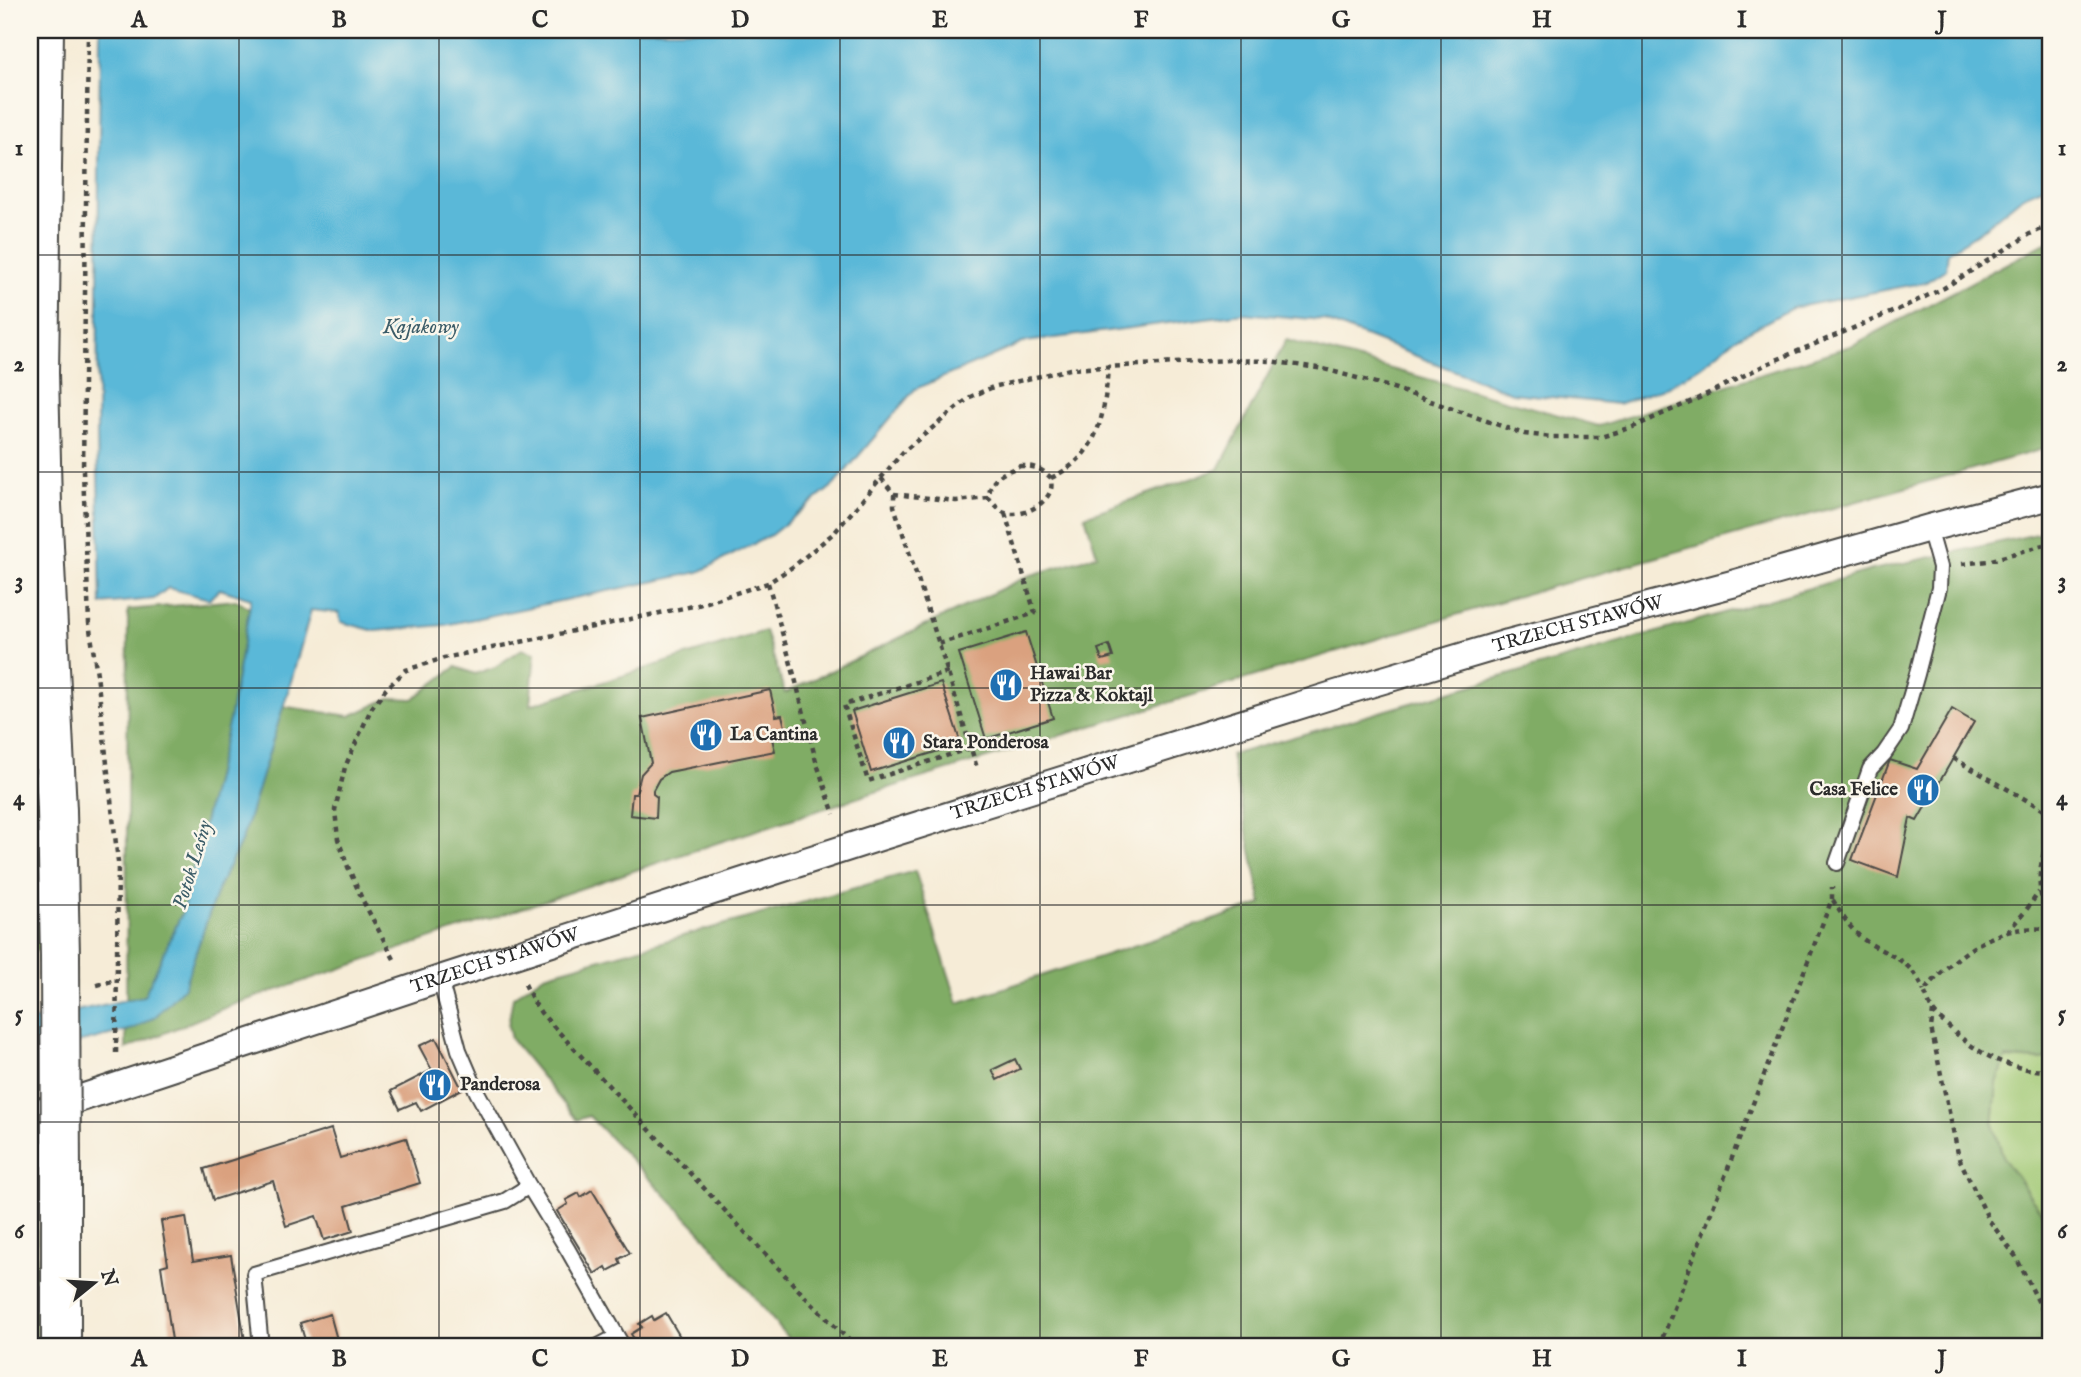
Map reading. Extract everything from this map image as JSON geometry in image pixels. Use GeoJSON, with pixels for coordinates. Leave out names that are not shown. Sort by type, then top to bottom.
{"type":"FeatureCollection","features":[{"type":"Feature","properties":{"kind":"highway"},"geometry":{"type":"LineString","coordinates":[[44,30],[39,373],[42,505],[57,810],[61,1347]]}},
{"type":"Feature","properties":{"kind":"highway"},"geometry":{"type":"LineString","coordinates":[[30,437],[39,373]]}},
{"type":"Feature","properties":{"kind":"street","name":"TRZECH STAWÓW"},"geometry":{"type":"LineString","coordinates":[[30,1115],[440,979],[1336,694],[1508,643],[2051,496]]}},
{"type":"Feature","properties":{"kind":"lane"},"geometry":{"type":"LineString","coordinates":[[1836,863],[1870,769],[1901,729],[1917,674],[1939,588],[1940,567],[1929,528]]}},
{"type":"Feature","properties":{"kind":"lane"},"geometry":{"type":"LineString","coordinates":[[440,979],[459,1050],[477,1092],[620,1342],[597,1347]]}},
{"type":"Feature","properties":{"kind":"lane"},"geometry":{"type":"LineString","coordinates":[[261,1347],[254,1274],[505,1201],[529,1186]]}},
{"type":"Feature","properties":{"kind":"path"},"geometry":{"type":"LineString","coordinates":[[88,30],[83,471],[89,623],[99,687],[118,862],[116,1053]]}},
{"type":"Feature","properties":{"kind":"path"},"geometry":{"type":"LineString","coordinates":[[394,959],[348,867],[338,839],[335,810],[345,767],[371,709],[386,689],[406,670],[444,658],[698,605],[768,583],[794,566],[835,532],[902,452],[970,397],[993,387],[1070,369],[1229,360],[1283,363],[1324,369],[1390,387],[1524,434],[1563,438],[1601,437],[1699,398],[1769,363],[1944,288],[2029,234],[2051,225]]}},
{"type":"Feature","properties":{"kind":"path"},"geometry":{"type":"LineString","coordinates":[[1051,478],[1074,464],[1096,437],[1105,405],[1108,365]]}},
{"type":"Feature","properties":{"kind":"path"},"geometry":{"type":"LineString","coordinates":[[989,498],[990,486],[995,478],[1020,466],[1034,466],[1051,478],[1052,488],[1041,504],[1019,513],[1005,513]]}},
{"type":"Feature","properties":{"kind":"path"},"geometry":{"type":"LineString","coordinates":[[881,478],[894,494],[894,506],[977,768]]}},
{"type":"Feature","properties":{"kind":"path"},"geometry":{"type":"LineString","coordinates":[[894,494],[956,501],[989,498],[1005,513],[1035,612],[939,644]]}},
{"type":"Feature","properties":{"kind":"path"},"geometry":{"type":"LineString","coordinates":[[1940,567],[1989,561],[2051,543]]}},
{"type":"Feature","properties":{"kind":"path"},"geometry":{"type":"LineString","coordinates":[[768,583],[816,761],[834,814]]}},
{"type":"Feature","properties":{"kind":"path"},"geometry":{"type":"LineString","coordinates":[[948,672],[844,705],[868,781],[971,748]]}},
{"type":"Feature","properties":{"kind":"path"},"geometry":{"type":"LineString","coordinates":[[1953,758],[2051,814]]}},
{"type":"Feature","properties":{"kind":"path"},"geometry":{"type":"LineString","coordinates":[[2051,834],[2041,864],[2039,892],[2051,918]]}},
{"type":"Feature","properties":{"kind":"path"},"geometry":{"type":"LineString","coordinates":[[1659,1347],[1832,899],[1832,872],[1836,863]]}},
{"type":"Feature","properties":{"kind":"path"},"geometry":{"type":"LineString","coordinates":[[2006,933],[2024,914],[2039,892]]}},
{"type":"Feature","properties":{"kind":"path"},"geometry":{"type":"LineString","coordinates":[[1832,899],[1845,920],[1862,938],[1897,957],[1917,974],[1933,1011],[1959,1037],[1984,1056],[2004,1064],[2032,1071],[2051,1071]]}},
{"type":"Feature","properties":{"kind":"path"},"geometry":{"type":"LineString","coordinates":[[1924,991],[1953,961],[1974,945],[2006,933],[2030,929],[2051,930]]}},
{"type":"Feature","properties":{"kind":"path"},"geometry":{"type":"LineString","coordinates":[[515,955],[528,991],[541,1013],[809,1301],[856,1347]]}},
{"type":"Feature","properties":{"kind":"path"},"geometry":{"type":"LineString","coordinates":[[1933,1011],[1931,1028],[1959,1158],[1989,1220],[2016,1257],[2051,1324]]}},
{"type":"Feature","properties":{"kind":"green space"},"geometry":{"type":"Polygon","coordinates":[[[2051,240],[2051,447],[1515,597],[872,793],[232,1005],[126,1049],[128,610],[236,600],[262,616],[243,681],[287,707],[350,716],[390,698],[413,699],[456,667],[475,674],[495,667],[522,649],[535,653],[530,705],[765,631],[785,693],[1028,576],[1097,555],[1085,516],[1219,469],[1286,340],[1599,426],[1853,345],[2051,240]]]}},
{"type":"Feature","properties":{"kind":"green space"},"geometry":{"type":"Polygon","coordinates":[[[2051,531],[2051,1058],[2006,1058],[1997,1083],[1993,1125],[2004,1159],[2044,1216],[2051,1237],[2051,1347],[795,1347],[702,1233],[589,1116],[577,1120],[511,1039],[508,1026],[513,997],[544,975],[915,871],[958,1003],[1262,904],[1231,755],[1872,570],[2051,531]]]}},
{"type":"Feature","properties":{"kind":"green space"},"geometry":{"type":"Polygon","coordinates":[[[30,669],[41,854],[42,950],[30,950],[30,669]]]}},
{"type":"Feature","properties":{"kind":"green space"},"geometry":{"type":"Polygon","coordinates":[[[2006,1058],[2051,1058],[2051,1237],[2044,1216],[2004,1159],[1993,1125],[1997,1083],[2006,1058]]]}},
{"type":"Feature","properties":{"kind":"green space"},"geometry":{"type":"Polygon","coordinates":[[[30,1208],[37,1208],[37,1347],[30,1347],[30,1208]]]}},
{"type":"Feature","properties":{"kind":"water","name":"Kajakowy"},"geometry":{"type":"Polygon","coordinates":[[[100,30],[2051,30],[2051,184],[2023,196],[1979,232],[1948,252],[1946,269],[1926,282],[1792,308],[1736,338],[1702,366],[1667,387],[1618,404],[1512,393],[1323,320],[1243,313],[1025,342],[915,389],[834,485],[771,535],[699,572],[445,625],[375,631],[341,622],[339,613],[311,610],[242,840],[218,888],[184,987],[156,1016],[133,1029],[30,1055],[30,1021],[144,996],[182,913],[229,720],[251,599],[220,589],[209,599],[168,588],[154,599],[101,604],[97,434],[100,30]]]}},
{"type":"Feature","properties":{"kind":"building","name":"Hawai Bar Pizza & Koktajl"},"geometry":{"type":"Polygon","coordinates":[[[1026,632],[1053,718],[986,739],[959,653],[1026,632]]]}},
{"type":"Feature","properties":{"kind":"building"},"geometry":{"type":"Polygon","coordinates":[[[1109,645],[1113,657],[1102,660],[1098,649],[1109,645]]]}},
{"type":"Feature","properties":{"kind":"building"},"geometry":{"type":"Polygon","coordinates":[[[941,683],[961,744],[871,772],[852,711],[941,683]]]}},
{"type":"Feature","properties":{"kind":"building"},"geometry":{"type":"Polygon","coordinates":[[[770,690],[776,716],[782,715],[786,731],[771,734],[775,751],[669,772],[659,779],[653,790],[657,797],[656,818],[630,815],[632,794],[636,794],[641,774],[651,763],[642,718],[770,690]]]}},
{"type":"Feature","properties":{"kind":"building"},"geometry":{"type":"Polygon","coordinates":[[[1952,709],[1974,722],[1917,821],[1910,818],[1898,877],[1852,860],[1890,760],[1917,769],[1952,709]]]}},
{"type":"Feature","properties":{"kind":"building"},"geometry":{"type":"Polygon","coordinates":[[[436,1038],[462,1089],[421,1111],[416,1102],[400,1109],[391,1091],[432,1070],[419,1046],[436,1038]]]}},
{"type":"Feature","properties":{"kind":"building"},"geometry":{"type":"Polygon","coordinates":[[[1015,1059],[1020,1069],[997,1080],[992,1070],[1015,1059]]]}},
{"type":"Feature","properties":{"kind":"building"},"geometry":{"type":"Polygon","coordinates":[[[331,1129],[340,1158],[406,1138],[420,1183],[346,1206],[353,1231],[324,1240],[316,1216],[286,1226],[273,1181],[213,1200],[204,1169],[331,1129]]]}},
{"type":"Feature","properties":{"kind":"building"},"geometry":{"type":"Polygon","coordinates":[[[592,1190],[630,1253],[619,1259],[621,1264],[608,1271],[606,1267],[595,1274],[557,1211],[568,1204],[566,1200],[579,1193],[581,1197],[592,1190]]]}},
{"type":"Feature","properties":{"kind":"building"},"geometry":{"type":"Polygon","coordinates":[[[186,1217],[193,1261],[231,1255],[246,1347],[173,1347],[161,1266],[168,1264],[161,1221],[186,1217]]]}},
{"type":"Feature","properties":{"kind":"building"},"geometry":{"type":"Polygon","coordinates":[[[666,1313],[686,1347],[639,1347],[631,1334],[642,1327],[639,1324],[652,1316],[654,1320],[666,1313]]]}},
{"type":"Feature","properties":{"kind":"building"},"geometry":{"type":"Polygon","coordinates":[[[330,1314],[339,1347],[307,1347],[300,1323],[330,1314]]]}},
{"type":"Feature","properties":{"kind":"place","name":"Hawai Bar Pizza & Koktajl"},"geometry":{"type":"Point","coordinates":[1006,685]}},
{"type":"Feature","properties":{"kind":"place","name":"La Cantina"},"geometry":{"type":"Point","coordinates":[706,735]}},
{"type":"Feature","properties":{"kind":"place","name":"Stara Ponderosa"},"geometry":{"type":"Point","coordinates":[899,743]}},
{"type":"Feature","properties":{"kind":"place","name":"Casa Felice"},"geometry":{"type":"Point","coordinates":[1923,790]}},
{"type":"Feature","properties":{"kind":"place","name":"Panderosa"},"geometry":{"type":"Point","coordinates":[435,1085]}},
{"type":"Feature","properties":{"kind":"water label","name":"Potok Leśny"},"geometry":{"type":"Point","coordinates":[193,865]}}]}
